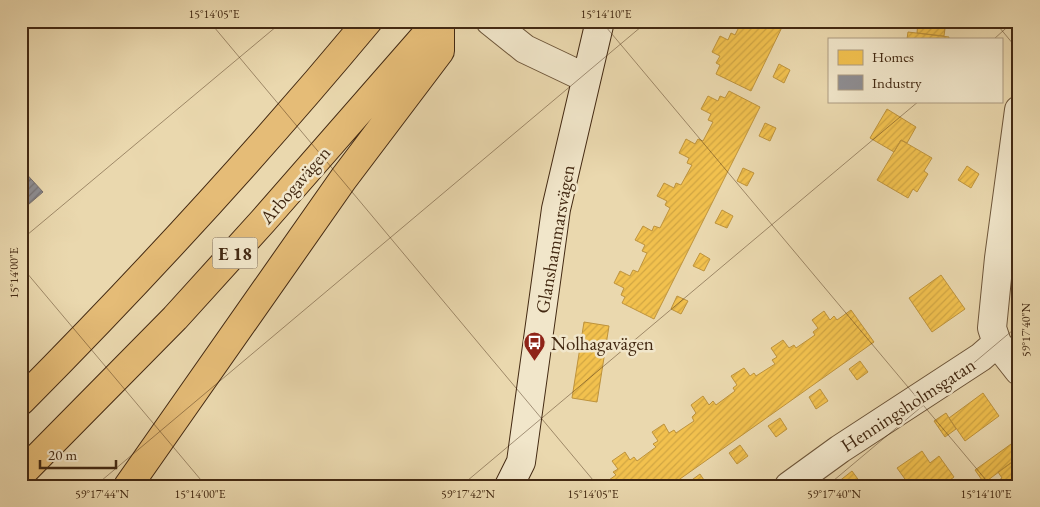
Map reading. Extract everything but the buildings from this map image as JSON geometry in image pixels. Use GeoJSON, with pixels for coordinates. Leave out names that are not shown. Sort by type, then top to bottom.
{"type":"FeatureCollection","features":[{"type":"Feature","properties":{"kind":"highway","name":"E 18"},"geometry":{"type":"LineString","coordinates":[[21,401],[146,273],[223,189],[312,89],[368,21]]}},
{"type":"Feature","properties":{"kind":"highway","name":"E 18"},"geometry":{"type":"LineString","coordinates":[[128,486],[344,178],[440,51],[439,21]]}},
{"type":"Feature","properties":{"kind":"highway","name":"Arbogavägen"},"geometry":{"type":"LineString","coordinates":[[21,474],[175,318],[439,21]]}},
{"type":"Feature","properties":{"kind":"street"},"geometry":{"type":"LineString","coordinates":[[490,21],[525,49],[586,78]]}},
{"type":"Feature","properties":{"kind":"street","name":"Glanshammarsvägen"},"geometry":{"type":"LineString","coordinates":[[509,486],[520,462],[556,209],[600,21]]}},
{"type":"Feature","properties":{"kind":"street"},"geometry":{"type":"LineString","coordinates":[[1019,110],[999,258],[992,328],[997,343],[1019,371]]}},
{"type":"Feature","properties":{"kind":"street","name":"Henningsholmsgatan"},"geometry":{"type":"LineString","coordinates":[[789,486],[840,449],[981,357],[997,343]]}},
{"type":"Feature","properties":{"kind":"place","name":"Nolhagavägen"},"geometry":{"type":"Point","coordinates":[535,362]}}]}
